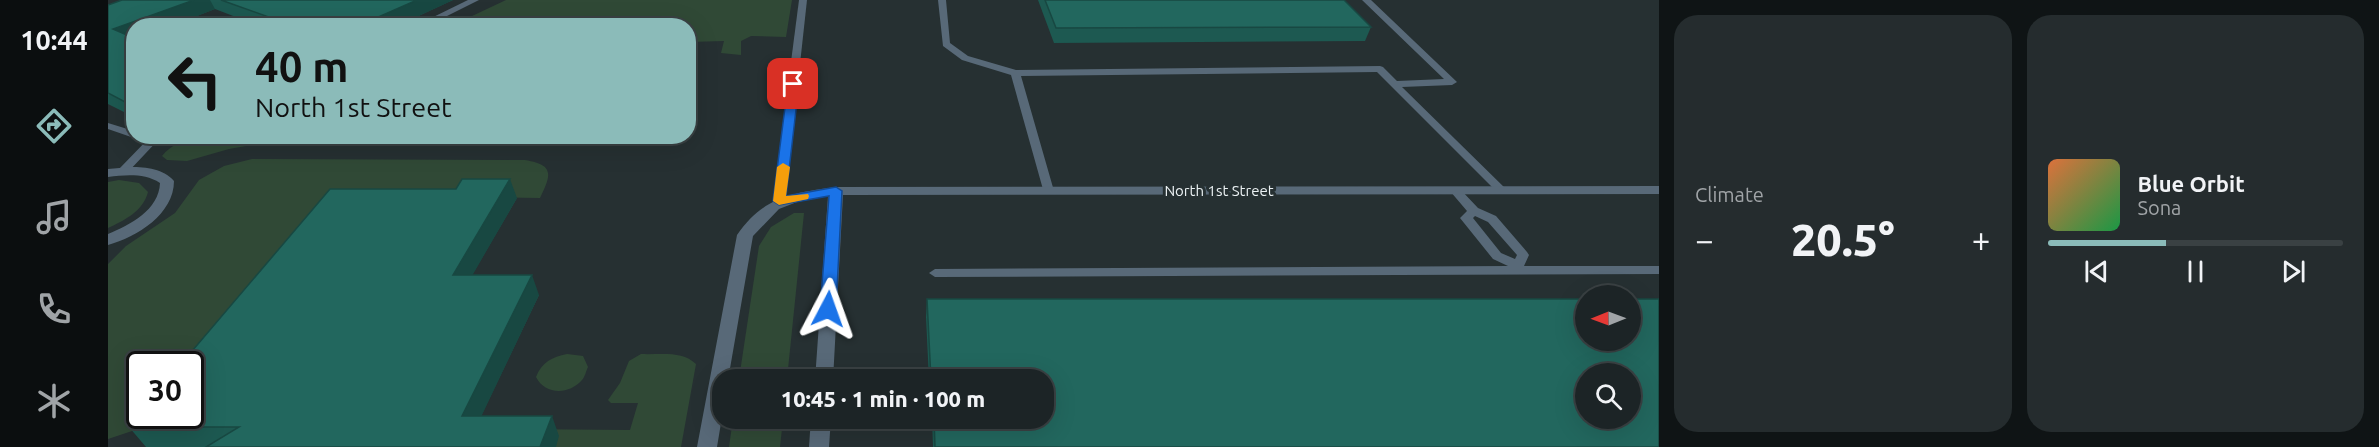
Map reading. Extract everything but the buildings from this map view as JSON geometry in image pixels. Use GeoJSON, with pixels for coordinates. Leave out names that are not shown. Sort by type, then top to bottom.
{"type":"FeatureCollection","features":[{"type":"Feature","properties":{"kind":"street"},"geometry":{"type":"LineString","coordinates":[[111,240],[150,215],[163,202],[169,190],[166,181],[158,174],[142,171],[116,172]]}},
{"type":"Feature","properties":{"kind":"street","name":"North 1st Street"},"geometry":{"type":"LineString","coordinates":[[779,201],[836,191],[1659,190]]}},
{"type":"Feature","properties":{"kind":"street"},"geometry":{"type":"LineString","coordinates":[[825,369],[836,191]]}},
{"type":"Feature","properties":{"kind":"street"},"geometry":{"type":"LineString","coordinates":[[707,447],[745,235],[760,214],[779,201]]}},
{"type":"Feature","properties":{"kind":"street"},"geometry":{"type":"LineString","coordinates":[[819,447],[820,429]]}},
{"type":"Feature","properties":{"kind":"lane"},"geometry":{"type":"LineString","coordinates":[[436,18],[475,0]]}},
{"type":"Feature","properties":{"kind":"lane"},"geometry":{"type":"LineString","coordinates":[[779,201],[803,0]]}},
{"type":"Feature","properties":{"kind":"lane"},"geometry":{"type":"LineString","coordinates":[[942,0],[946,44],[964,58],[1015,73],[1380,69],[1502,191]]}},
{"type":"Feature","properties":{"kind":"lane"},"geometry":{"type":"LineString","coordinates":[[1366,0],[1452,82],[1394,84]]}},
{"type":"Feature","properties":{"kind":"lane"},"geometry":{"type":"LineString","coordinates":[[1015,73],[1048,191]]}},
{"type":"Feature","properties":{"kind":"lane"},"geometry":{"type":"LineString","coordinates":[[108,126],[126,132]]}},
{"type":"Feature","properties":{"kind":"lane"},"geometry":{"type":"LineString","coordinates":[[116,172],[148,144]]}},
{"type":"Feature","properties":{"kind":"lane"},"geometry":{"type":"LineString","coordinates":[[1456,191],[1474,211],[1492,219],[1523,255],[1520,268]]}},
{"type":"Feature","properties":{"kind":"lane"},"geometry":{"type":"LineString","coordinates":[[1474,211],[1466,218],[1497,256],[1520,268]]}},
{"type":"Feature","properties":{"kind":"lane"},"geometry":{"type":"LineString","coordinates":[[935,273],[1520,268],[1659,270]]}},
{"type":"Feature","properties":{"kind":"green space"},"geometry":{"type":"Polygon","coordinates":[[[506,0],[792,0],[786,37],[751,36],[741,41],[741,55],[721,53],[724,41],[696,42],[696,18],[468,18],[506,0]]]}},
{"type":"Feature","properties":{"kind":"green space"},"geometry":{"type":"Polygon","coordinates":[[[177,144],[257,144],[187,161],[167,160],[162,156],[177,144]]]}},
{"type":"Feature","properties":{"kind":"green space"},"geometry":{"type":"Polygon","coordinates":[[[252,159],[525,160],[542,165],[548,172],[548,177],[540,198],[469,197],[204,356],[204,351],[126,351],[126,429],[138,429],[108,439],[108,264],[126,246],[175,213],[199,180],[224,166],[252,159]]]}},
{"type":"Feature","properties":{"kind":"green space"},"geometry":{"type":"Polygon","coordinates":[[[119,180],[139,183],[148,192],[138,210],[108,228],[108,182],[119,180]]]}},
{"type":"Feature","properties":{"kind":"green space"},"geometry":{"type":"Polygon","coordinates":[[[794,213],[804,213],[788,369],[741,369],[759,246],[771,227],[794,213]]]}},
{"type":"Feature","properties":{"kind":"green space"},"geometry":{"type":"Polygon","coordinates":[[[567,354],[583,356],[588,367],[583,379],[577,385],[564,390],[551,390],[545,387],[536,377],[541,368],[552,359],[567,354]]]}},
{"type":"Feature","properties":{"kind":"green space"},"geometry":{"type":"Polygon","coordinates":[[[641,354],[677,355],[696,364],[681,447],[556,447],[498,429],[630,430],[638,403],[611,403],[608,400],[620,383],[629,361],[641,354]]]}},
{"type":"Feature","properties":{"kind":"green space"},"geometry":{"type":"Polygon","coordinates":[[[732,429],[782,429],[780,447],[729,447],[732,429]]]}},
{"type":"Feature","properties":{"kind":"slow traffic"},"geometry":{"type":"LineString","coordinates":[[783,167],[779,201],[803,196]]}},
{"type":"Feature","properties":{"kind":"route"},"geometry":{"type":"LineString","coordinates":[[793,84],[779,201],[836,191],[828,309]]}}]}
